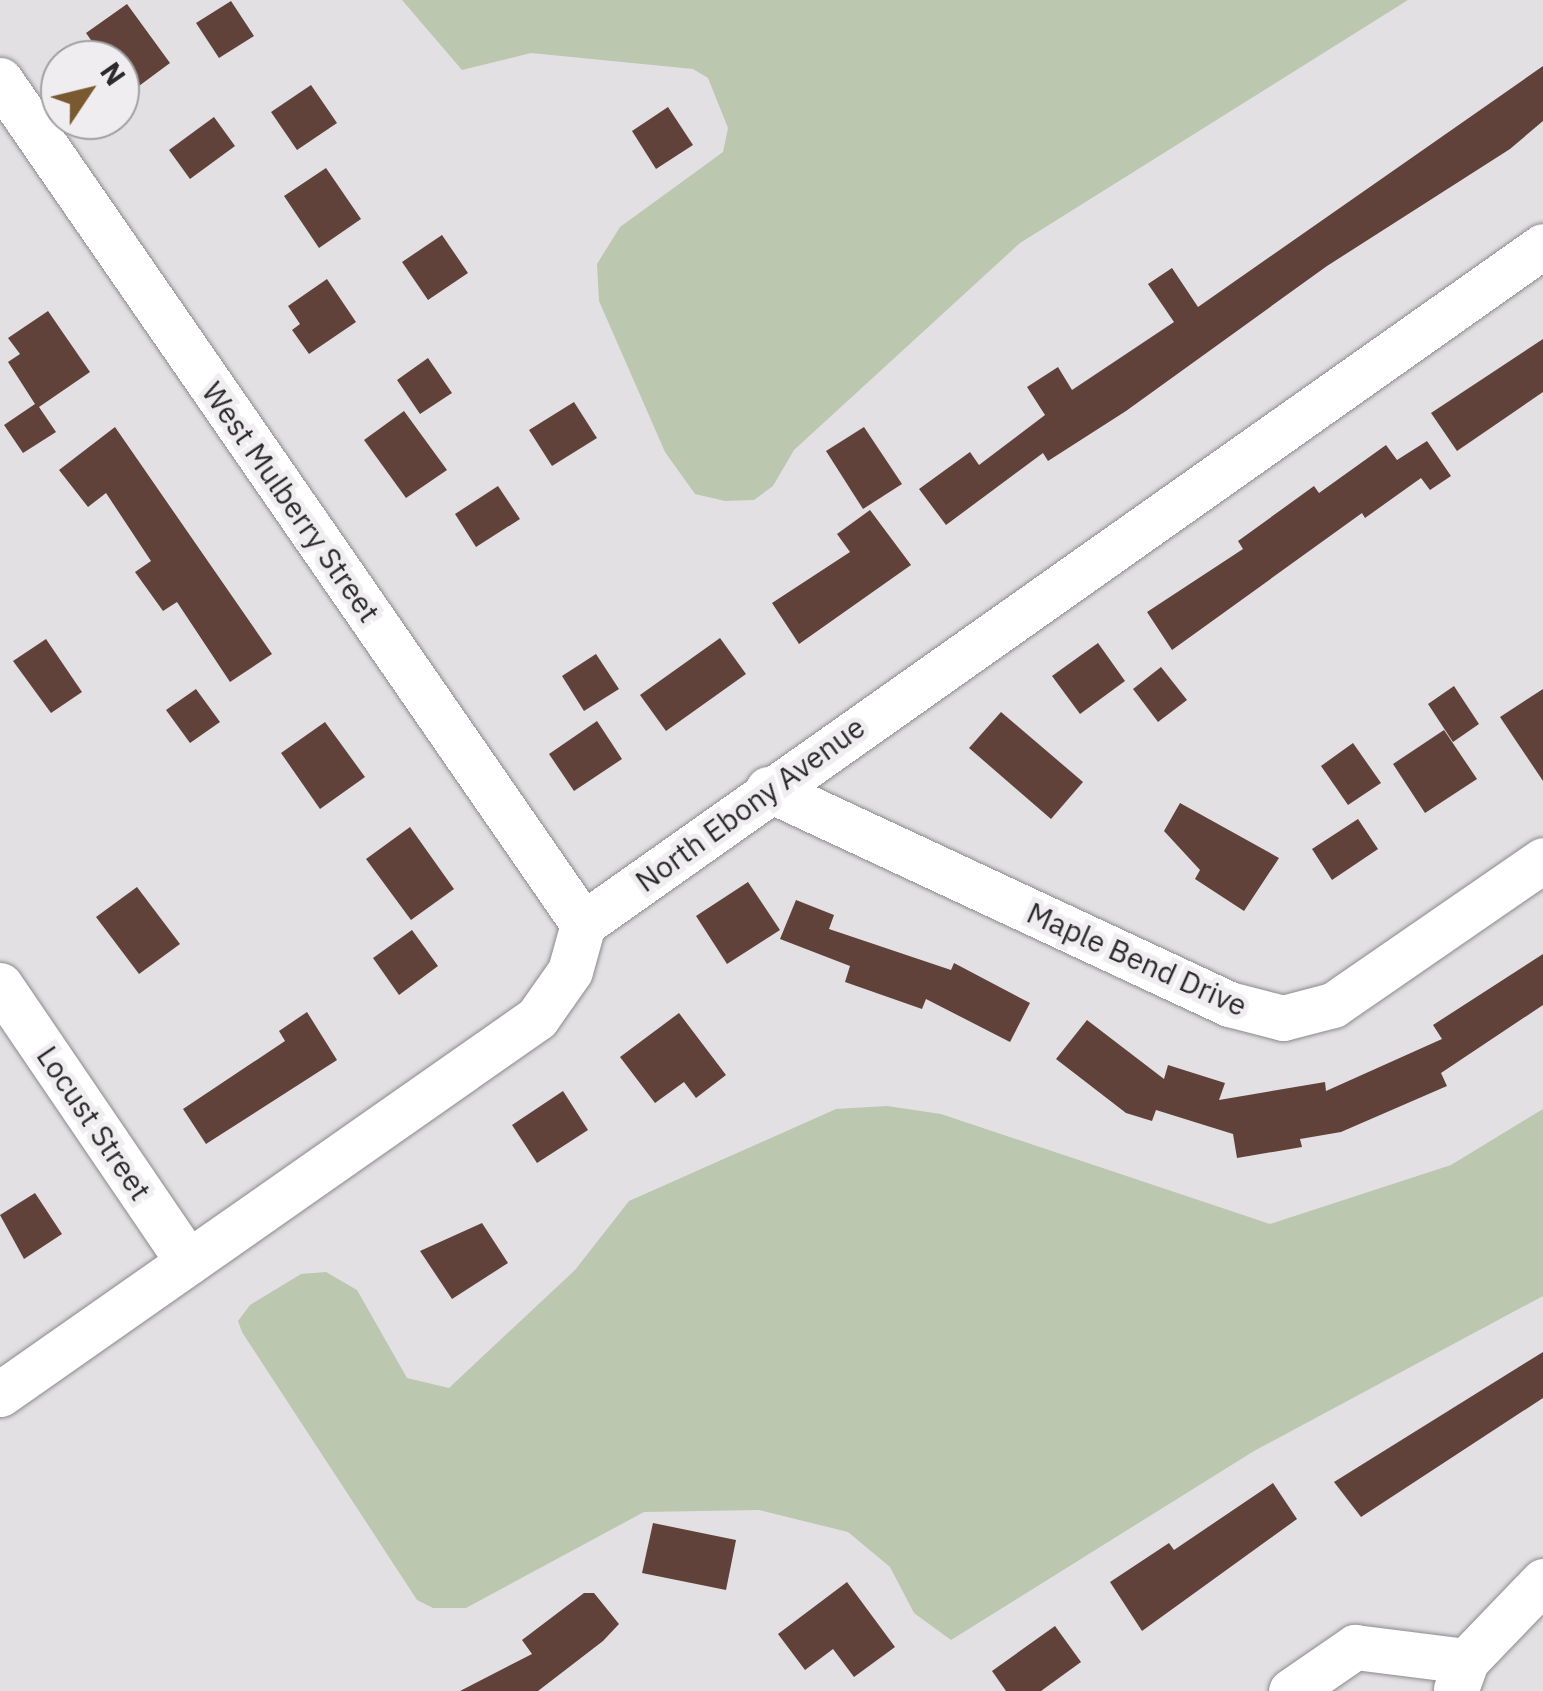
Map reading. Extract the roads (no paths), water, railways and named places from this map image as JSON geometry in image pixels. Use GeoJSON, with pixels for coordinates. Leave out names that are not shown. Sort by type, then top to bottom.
{"type":"FeatureCollection","features":[{"type":"Feature","properties":{"kind":"street","name":"West Mulberry Street"},"geometry":{"type":"LineString","coordinates":[[0,80],[582,924]]}},
{"type":"Feature","properties":{"kind":"street","name":"North Ebony Avenue"},"geometry":{"type":"LineString","coordinates":[[582,924],[768,789],[1543,246]]}},
{"type":"Feature","properties":{"kind":"street","name":"Maple Bend Drive"},"geometry":{"type":"LineString","coordinates":[[768,789],[1229,1004],[1283,1018],[1333,1005],[1543,860]]}},
{"type":"Feature","properties":{"kind":"street"},"geometry":{"type":"LineString","coordinates":[[0,1394],[552,1005],[582,924]]}},
{"type":"Feature","properties":{"kind":"street","name":"Locust Street"},"geometry":{"type":"LineString","coordinates":[[0,985],[188,1262]]}},
{"type":"Feature","properties":{"kind":"street"},"geometry":{"type":"LineString","coordinates":[[1291,1691],[1355,1647],[1460,1676],[1543,1581]]}}]}
